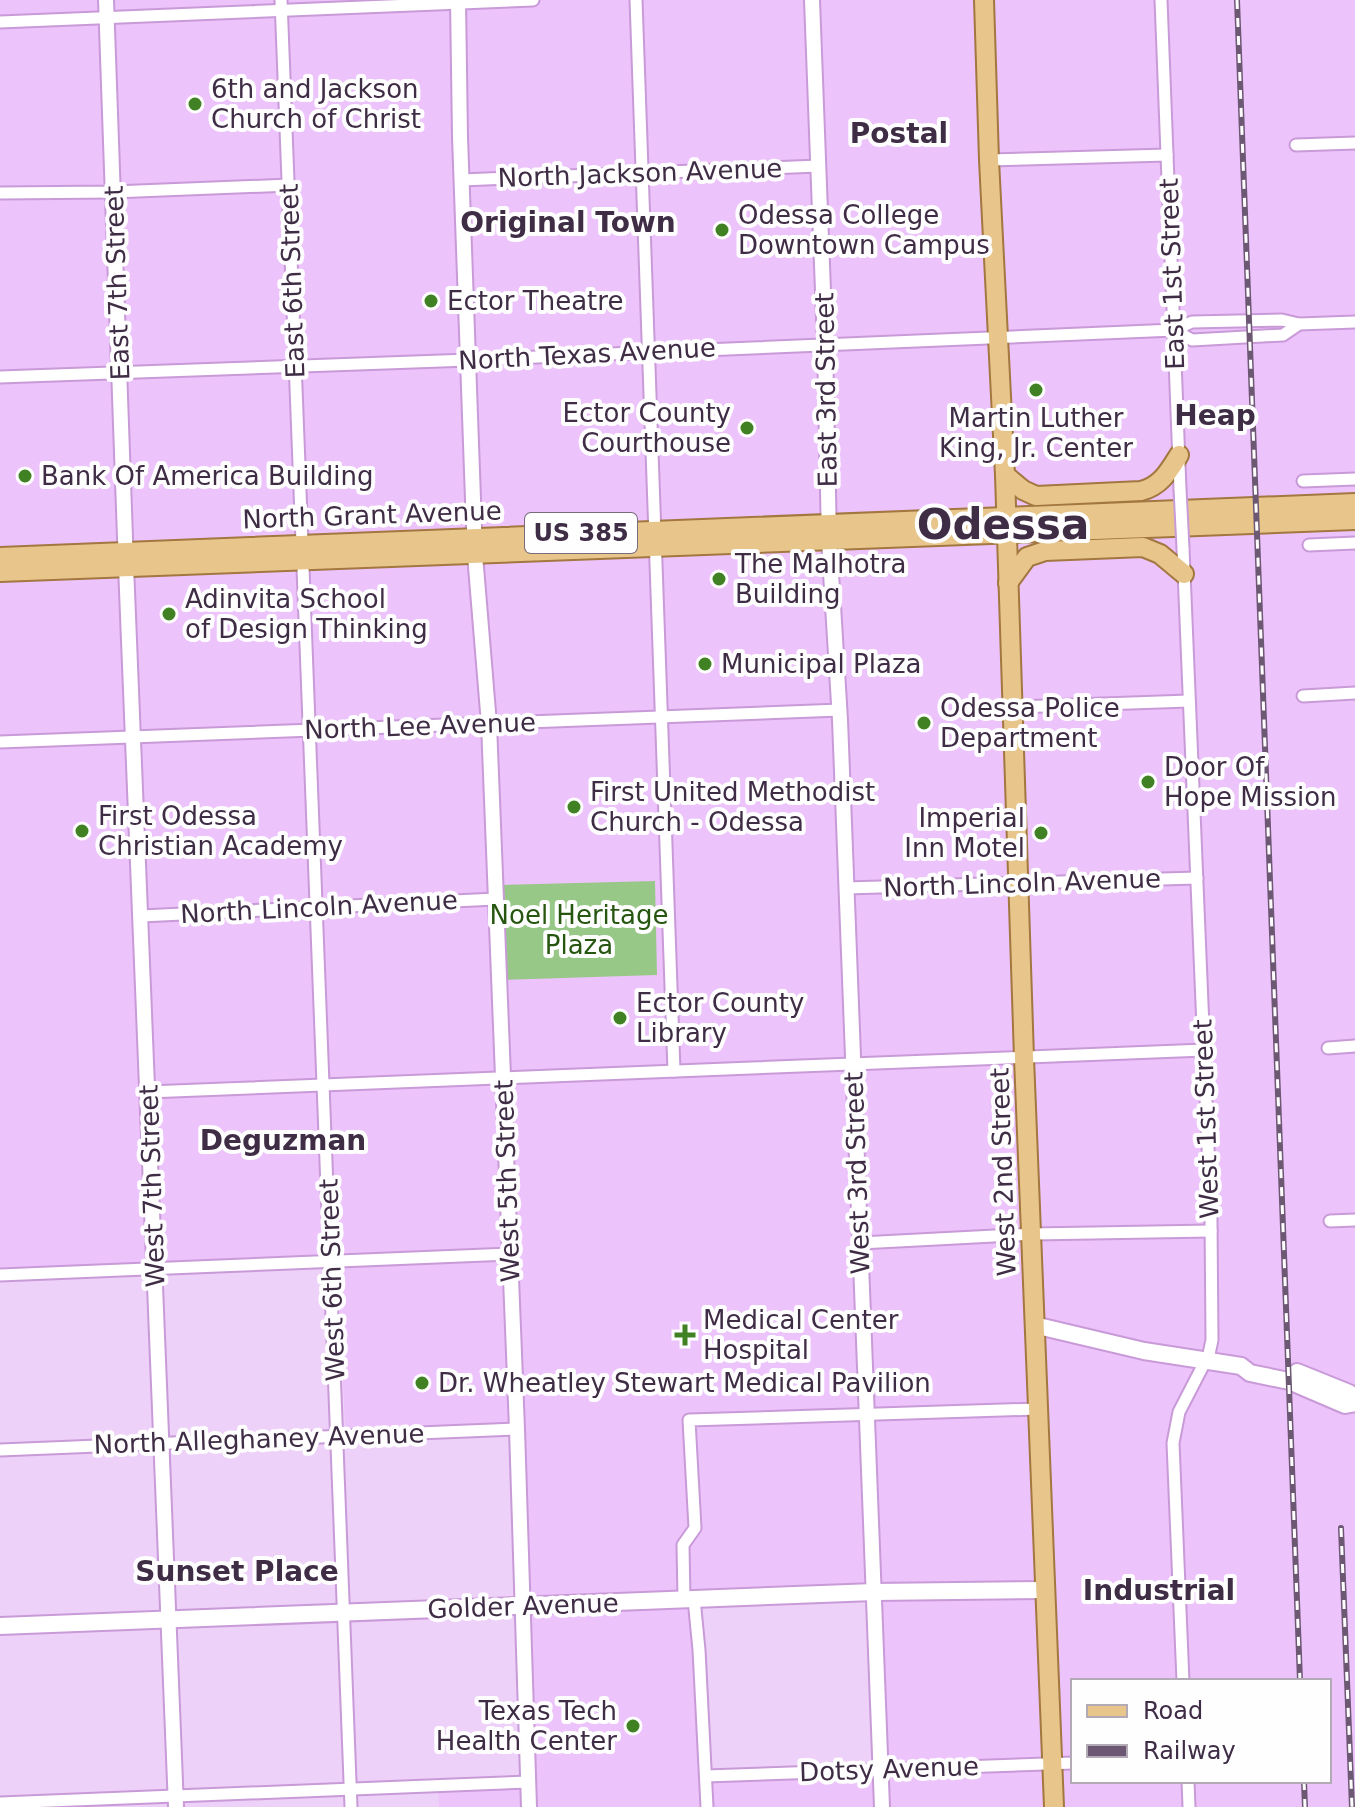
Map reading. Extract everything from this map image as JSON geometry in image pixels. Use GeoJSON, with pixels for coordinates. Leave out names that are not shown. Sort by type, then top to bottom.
{"type":"FeatureCollection","features":[{"type":"Feature","properties":{"kind":"main road","name":"West 2nd Street"},"geometry":{"type":"LineString","coordinates":[[984,0],[1005,475],[1024,1058],[1054,1807]]}},
{"type":"Feature","properties":{"kind":"main road"},"geometry":{"type":"LineString","coordinates":[[1005,475],[1036,496],[1134,492],[1158,483],[1179,455]]}},
{"type":"Feature","properties":{"kind":"main road","name":"US 385"},"geometry":{"type":"LineString","coordinates":[[1178,519],[1355,503]]}},
{"type":"Feature","properties":{"kind":"main road","name":"North Grant Avenue"},"geometry":{"type":"LineString","coordinates":[[0,557],[125,558],[301,553],[1178,519]]}},
{"type":"Feature","properties":{"kind":"main road","name":"US 385"},"geometry":{"type":"LineString","coordinates":[[1178,519],[1355,520]]}},
{"type":"Feature","properties":{"kind":"main road"},"geometry":{"type":"LineString","coordinates":[[1008,583],[1027,557],[1045,551],[1148,548],[1184,574]]}},
{"type":"Feature","properties":{"kind":"main road","name":"North Grant Avenue"},"geometry":{"type":"LineString","coordinates":[[0,572],[125,558]]}},
{"type":"Feature","properties":{"kind":"main road"},"geometry":{"type":"LineString","coordinates":[[1034,1325],[1144,1351],[1241,1366],[1250,1373],[1289,1381],[1345,1405],[1355,1401]]}},
{"type":"Feature","properties":{"kind":"main road","name":"Golder Avenue"},"geometry":{"type":"LineString","coordinates":[[0,1626],[874,1592],[1045,1590]]}},
{"type":"Feature","properties":{"kind":"street","name":"East 7th Street"},"geometry":{"type":"LineString","coordinates":[[106,0],[125,558]]}},
{"type":"Feature","properties":{"kind":"street"},"geometry":{"type":"LineString","coordinates":[[0,22],[282,5],[533,0]]}},
{"type":"Feature","properties":{"kind":"street"},"geometry":{"type":"LineString","coordinates":[[636,0],[674,1071]]}},
{"type":"Feature","properties":{"kind":"street","name":"East 3rd Street"},"geometry":{"type":"LineString","coordinates":[[812,0],[829,532]]}},
{"type":"Feature","properties":{"kind":"street","name":"East 1st Street"},"geometry":{"type":"LineString","coordinates":[[1161,0],[1183,548]]}},
{"type":"Feature","properties":{"kind":"street","name":"West 5th Street"},"geometry":{"type":"LineString","coordinates":[[458,2],[475,546],[489,724],[529,1807]]}},
{"type":"Feature","properties":{"kind":"street","name":"East 6th Street"},"geometry":{"type":"LineString","coordinates":[[282,5],[301,553]]}},
{"type":"Feature","properties":{"kind":"street"},"geometry":{"type":"LineString","coordinates":[[1296,145],[1355,143]]}},
{"type":"Feature","properties":{"kind":"street"},"geometry":{"type":"LineString","coordinates":[[989,160],[1167,155]]}},
{"type":"Feature","properties":{"kind":"street","name":"North Jackson Avenue"},"geometry":{"type":"LineString","coordinates":[[462,180],[819,166]]}},
{"type":"Feature","properties":{"kind":"street"},"geometry":{"type":"LineString","coordinates":[[0,193],[289,185]]}},
{"type":"Feature","properties":{"kind":"street","name":"North Texas Avenue"},"geometry":{"type":"LineString","coordinates":[[0,377],[1174,330],[1192,340],[1283,335],[1299,324],[1355,322]]}},
{"type":"Feature","properties":{"kind":"street"},"geometry":{"type":"LineString","coordinates":[[1303,481],[1355,479]]}},
{"type":"Feature","properties":{"kind":"street","name":"West 3rd Street"},"geometry":{"type":"LineString","coordinates":[[829,532],[840,710],[882,1807]]}},
{"type":"Feature","properties":{"kind":"street"},"geometry":{"type":"LineString","coordinates":[[1309,545],[1355,543]]}},
{"type":"Feature","properties":{"kind":"street","name":"West 1st Street"},"geometry":{"type":"LineString","coordinates":[[1183,548],[1211,1231],[1212,1340],[1179,1412],[1173,1443],[1183,1679]]}},
{"type":"Feature","properties":{"kind":"street","name":"West 6th Street"},"geometry":{"type":"LineString","coordinates":[[301,553],[318,907],[351,1807]]}},
{"type":"Feature","properties":{"kind":"street","name":"West 7th Street"},"geometry":{"type":"LineString","coordinates":[[125,558],[175,1802]]}},
{"type":"Feature","properties":{"kind":"street"},"geometry":{"type":"LineString","coordinates":[[1303,696],[1355,693]]}},
{"type":"Feature","properties":{"kind":"street"},"geometry":{"type":"LineString","coordinates":[[1013,707],[1189,701]]}},
{"type":"Feature","properties":{"kind":"street","name":"North Lee Avenue"},"geometry":{"type":"LineString","coordinates":[[0,742],[840,710]]}},
{"type":"Feature","properties":{"kind":"street","name":"North Lincoln Avenue"},"geometry":{"type":"LineString","coordinates":[[846,888],[1197,878]]}},
{"type":"Feature","properties":{"kind":"street","name":"North Lincoln Avenue"},"geometry":{"type":"LineString","coordinates":[[141,916],[496,899]]}},
{"type":"Feature","properties":{"kind":"street"},"geometry":{"type":"LineString","coordinates":[[1328,1048],[1355,1046]]}},
{"type":"Feature","properties":{"kind":"street"},"geometry":{"type":"LineString","coordinates":[[148,1092],[1204,1050]]}},
{"type":"Feature","properties":{"kind":"street"},"geometry":{"type":"LineString","coordinates":[[1330,1221],[1355,1220]]}},
{"type":"Feature","properties":{"kind":"street"},"geometry":{"type":"LineString","coordinates":[[860,1243],[1033,1234],[1211,1231]]}},
{"type":"Feature","properties":{"kind":"street"},"geometry":{"type":"LineString","coordinates":[[0,1275],[510,1254]]}},
{"type":"Feature","properties":{"kind":"street"},"geometry":{"type":"LineString","coordinates":[[707,1807],[699,1650],[683,1545],[695,1528],[689,1420],[1037,1409]]}},
{"type":"Feature","properties":{"kind":"street","name":"North Alleghaney Avenue"},"geometry":{"type":"LineString","coordinates":[[0,1450],[517,1429]]}},
{"type":"Feature","properties":{"kind":"street","name":"Dotsy Avenue"},"geometry":{"type":"LineString","coordinates":[[706,1776],[1071,1763]]}},
{"type":"Feature","properties":{"kind":"street"},"geometry":{"type":"LineString","coordinates":[[0,1803],[175,1802],[351,1789],[528,1782]]}},
{"type":"Feature","properties":{"kind":"street"},"geometry":{"type":"LineString","coordinates":[[1188,1783],[1189,1807]]}},
{"type":"Feature","properties":{"kind":"shaded area"},"geometry":{"type":"Polygon","coordinates":[[[0,0],[1355,0],[1355,1807],[439,1807],[438,1786],[528,1782],[521,1607],[697,1599],[706,1776],[880,1769],[874,1587],[529,1600],[523,1425],[345,1428],[338,1261],[0,1275],[0,0]]]}},
{"type":"Feature","properties":{"kind":"green space","name":"Noel Heritage Plaza"},"geometry":{"type":"Polygon","coordinates":[[[655,881],[657,975],[503,980],[501,885],[655,881]]]}},
{"type":"Feature","properties":{"kind":"railway"},"geometry":{"type":"LineString","coordinates":[[1237,0],[1300,1679]]}},
{"type":"Feature","properties":{"kind":"railway"},"geometry":{"type":"LineString","coordinates":[[1341,1528],[1352,1807]]}},
{"type":"Feature","properties":{"kind":"railway"},"geometry":{"type":"LineString","coordinates":[[1304,1783],[1305,1807]]}},
{"type":"Feature","properties":{"kind":"place","name":"6th and Jackson Church of Christ"},"geometry":{"type":"Point","coordinates":[195,104]}},
{"type":"Feature","properties":{"kind":"place","name":"Odessa College Downtown Campus"},"geometry":{"type":"Point","coordinates":[722,230]}},
{"type":"Feature","properties":{"kind":"place","name":"Ector Theatre"},"geometry":{"type":"Point","coordinates":[431,301]}},
{"type":"Feature","properties":{"kind":"place","name":"Martin Luther King, Jr. Center"},"geometry":{"type":"Point","coordinates":[1036,390]}},
{"type":"Feature","properties":{"kind":"place","name":"Ector County Courthouse"},"geometry":{"type":"Point","coordinates":[747,428]}},
{"type":"Feature","properties":{"kind":"place","name":"Bank Of America Building"},"geometry":{"type":"Point","coordinates":[25,476]}},
{"type":"Feature","properties":{"kind":"place","name":"The Malhotra Building"},"geometry":{"type":"Point","coordinates":[719,579]}},
{"type":"Feature","properties":{"kind":"place","name":"Adinvita School of Design Thinking"},"geometry":{"type":"Point","coordinates":[169,614]}},
{"type":"Feature","properties":{"kind":"place","name":"Municipal Plaza"},"geometry":{"type":"Point","coordinates":[705,664]}},
{"type":"Feature","properties":{"kind":"place","name":"Odessa Police Department"},"geometry":{"type":"Point","coordinates":[924,723]}},
{"type":"Feature","properties":{"kind":"place","name":"Door Of Hope Mission"},"geometry":{"type":"Point","coordinates":[1148,782]}},
{"type":"Feature","properties":{"kind":"place","name":"First United Methodist Church - Odessa"},"geometry":{"type":"Point","coordinates":[574,807]}},
{"type":"Feature","properties":{"kind":"place","name":"First Odessa Christian Academy"},"geometry":{"type":"Point","coordinates":[82,831]}},
{"type":"Feature","properties":{"kind":"place","name":"Imperial Inn Motel"},"geometry":{"type":"Point","coordinates":[1041,833]}},
{"type":"Feature","properties":{"kind":"place","name":"Ector County Library"},"geometry":{"type":"Point","coordinates":[620,1018]}},
{"type":"Feature","properties":{"kind":"place","name":"Medical Center Hospital"},"geometry":{"type":"Point","coordinates":[685,1335]}},
{"type":"Feature","properties":{"kind":"place","name":"Dr. Wheatley Stewart Medical Pavilion"},"geometry":{"type":"Point","coordinates":[422,1383]}},
{"type":"Feature","properties":{"kind":"place","name":"Texas Tech Health Center"},"geometry":{"type":"Point","coordinates":[633,1726]}},
{"type":"Feature","properties":{"kind":"district","name":"Postal"},"geometry":{"type":"Point","coordinates":[899,133]}},
{"type":"Feature","properties":{"kind":"district","name":"Original Town"},"geometry":{"type":"Point","coordinates":[568,222]}},
{"type":"Feature","properties":{"kind":"district","name":"Heap"},"geometry":{"type":"Point","coordinates":[1215,415]}},
{"type":"Feature","properties":{"kind":"district","name":"Odessa"},"geometry":{"type":"Point","coordinates":[1003,524]}},
{"type":"Feature","properties":{"kind":"district","name":"Deguzman"},"geometry":{"type":"Point","coordinates":[283,1140]}},
{"type":"Feature","properties":{"kind":"district","name":"Sunset Place"},"geometry":{"type":"Point","coordinates":[237,1571]}},
{"type":"Feature","properties":{"kind":"district","name":"Industrial"},"geometry":{"type":"Point","coordinates":[1159,1590]}}]}
